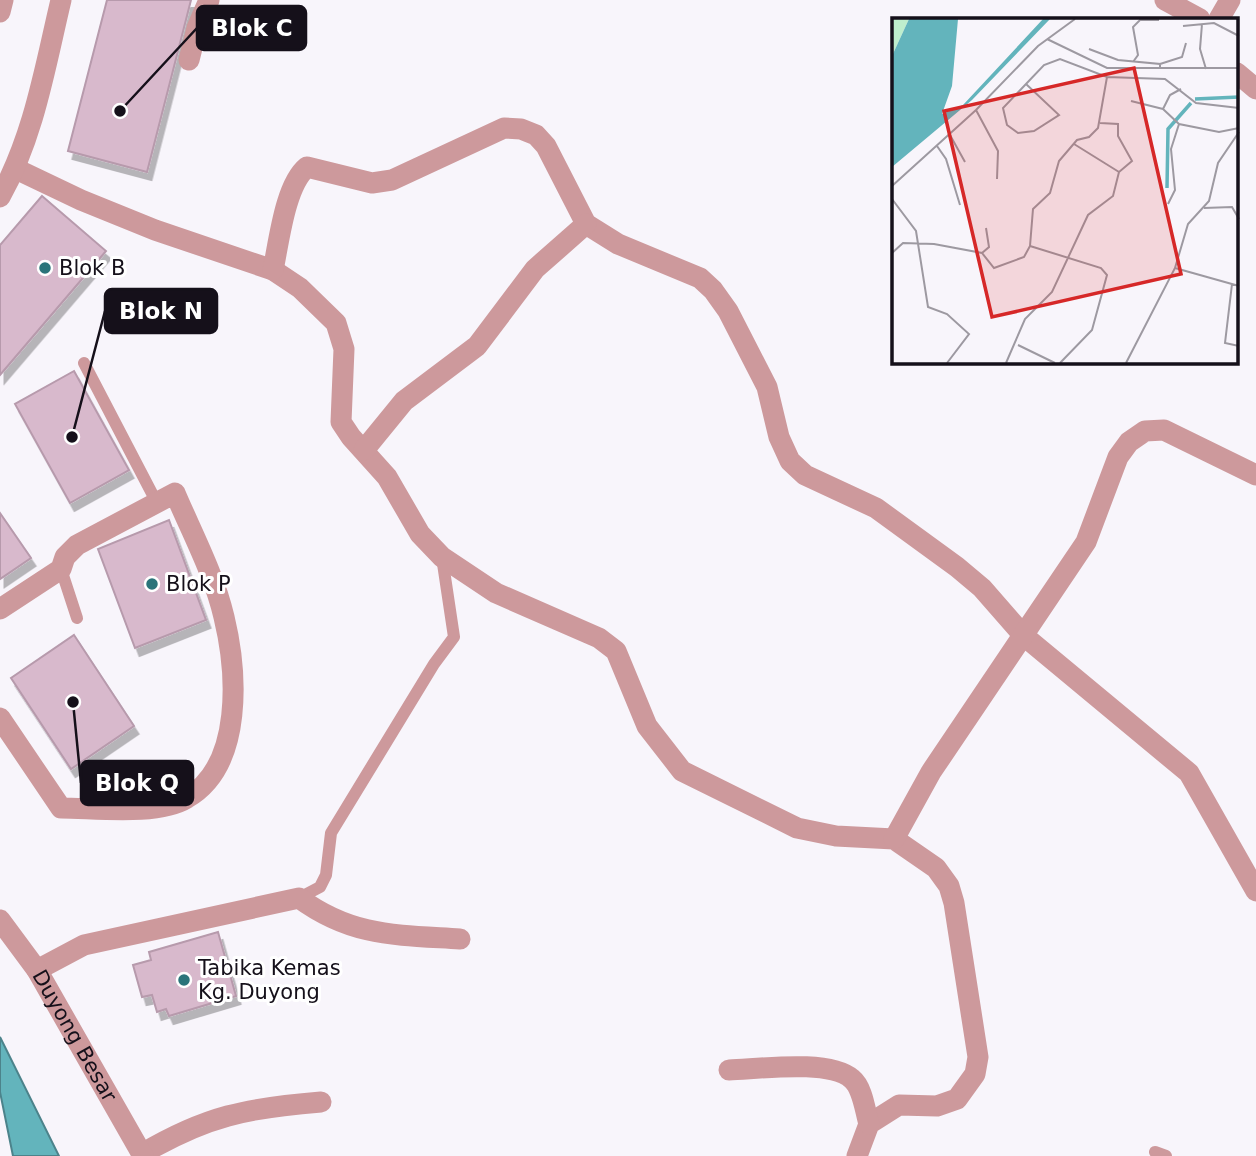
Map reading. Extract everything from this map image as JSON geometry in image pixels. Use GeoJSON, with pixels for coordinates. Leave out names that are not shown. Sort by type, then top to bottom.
{"type":"FeatureCollection","features":[{"type":"Feature","properties":{"kind":"street"},"geometry":{"type":"LineString","coordinates":[[0,12],[3,0]]}},
{"type":"Feature","properties":{"kind":"street"},"geometry":{"type":"LineString","coordinates":[[0,197],[16,169],[28,136],[61,0]]}},
{"type":"Feature","properties":{"kind":"street"},"geometry":{"type":"LineString","coordinates":[[189,60],[197,28],[209,0]]}},
{"type":"Feature","properties":{"kind":"street"},"geometry":{"type":"LineString","coordinates":[[1166,0],[1198,18]]}},
{"type":"Feature","properties":{"kind":"street"},"geometry":{"type":"LineString","coordinates":[[1220,18],[1230,0]]}},
{"type":"Feature","properties":{"kind":"street"},"geometry":{"type":"LineString","coordinates":[[1238,74],[1256,89]]}},
{"type":"Feature","properties":{"kind":"street"},"geometry":{"type":"LineString","coordinates":[[273,270],[290,193],[298,174],[307,167],[372,183],[392,180],[504,128],[521,129],[536,135],[546,146],[586,224],[618,244],[700,278],[713,290],[728,311],[767,387],[779,437],[790,461],[805,475],[876,508],[957,567],[982,588],[1024,636],[1110,704],[1189,773],[1256,891]]}},
{"type":"Feature","properties":{"kind":"street"},"geometry":{"type":"LineString","coordinates":[[16,169],[155,230],[273,270],[319,303],[336,323],[344,349],[341,422],[387,477],[420,534],[442,557],[496,593],[598,638],[616,651],[647,726],[682,771],[797,828],[836,836],[894,839],[936,868],[949,886],[954,903],[978,1057],[975,1074],[957,1099],[937,1106],[899,1105],[869,1124]]}},
{"type":"Feature","properties":{"kind":"street"},"geometry":{"type":"LineString","coordinates":[[364,450],[404,401],[477,346],[535,269],[586,224]]}},
{"type":"Feature","properties":{"kind":"street"},"geometry":{"type":"LineString","coordinates":[[894,839],[931,772],[1086,542],[1118,457],[1129,442],[1145,431],[1164,430],[1256,475]]}},
{"type":"Feature","properties":{"kind":"street"},"geometry":{"type":"LineString","coordinates":[[0,609],[61,569],[65,557],[77,545],[175,493],[224,615],[231,659],[229,729],[221,759],[206,783],[186,799],[161,807],[61,808],[0,719]]}},
{"type":"Feature","properties":{"kind":"street"},"geometry":{"type":"LineString","coordinates":[[37,970],[84,945],[299,898],[324,917],[378,934],[460,939]]}},
{"type":"Feature","properties":{"kind":"street","name":"Duyong Besar"},"geometry":{"type":"LineString","coordinates":[[0,920],[37,970],[142,1155]]}},
{"type":"Feature","properties":{"kind":"street"},"geometry":{"type":"LineString","coordinates":[[729,1070],[813,1068],[845,1074],[854,1080],[869,1124],[857,1156]]}},
{"type":"Feature","properties":{"kind":"street"},"geometry":{"type":"LineString","coordinates":[[142,1155],[177,1133],[218,1116],[262,1107],[321,1102]]}},
{"type":"Feature","properties":{"kind":"lane"},"geometry":{"type":"LineString","coordinates":[[84,363],[157,503]]}},
{"type":"Feature","properties":{"kind":"lane"},"geometry":{"type":"LineString","coordinates":[[299,898],[320,887],[326,875],[331,833],[434,664],[452,642],[454,630],[442,557]]}},
{"type":"Feature","properties":{"kind":"lane"},"geometry":{"type":"LineString","coordinates":[[61,569],[77,618]]}},
{"type":"Feature","properties":{"kind":"water"},"geometry":{"type":"Polygon","coordinates":[[[0,1037],[59,1156],[13,1156],[0,1092],[0,1037]]]}},
{"type":"Feature","properties":{"kind":"building"},"geometry":{"type":"Polygon","coordinates":[[[107,0],[191,0],[147,172],[68,151],[107,0]]]}},
{"type":"Feature","properties":{"kind":"building","name":"Blok B"},"geometry":{"type":"Polygon","coordinates":[[[42,196],[106,251],[0,375],[0,245],[42,196]]]}},
{"type":"Feature","properties":{"kind":"building"},"geometry":{"type":"Polygon","coordinates":[[[74,371],[129,470],[70,503],[15,404],[74,371]]]}},
{"type":"Feature","properties":{"kind":"building"},"geometry":{"type":"Polygon","coordinates":[[[0,513],[31,558],[0,579],[0,513]]]}},
{"type":"Feature","properties":{"kind":"building","name":"Blok P"},"geometry":{"type":"Polygon","coordinates":[[[169,520],[206,620],[135,648],[98,549],[169,520]]]}},
{"type":"Feature","properties":{"kind":"building"},"geometry":{"type":"Polygon","coordinates":[[[74,635],[134,726],[71,769],[11,678],[74,635]]]}},
{"type":"Feature","properties":{"kind":"building","name":"Tabika Kemas Kg. Duyong"},"geometry":{"type":"Polygon","coordinates":[[[218,932],[236,996],[169,1016],[166,1009],[157,1012],[152,995],[142,997],[133,965],[151,960],[149,952],[218,932]]]}},
{"type":"Feature","properties":{"kind":"place","name":"Blok C"},"geometry":{"type":"Point","coordinates":[120,111]}},
{"type":"Feature","properties":{"kind":"place","name":"Blok B"},"geometry":{"type":"Point","coordinates":[45,268]}},
{"type":"Feature","properties":{"kind":"place","name":"Blok N"},"geometry":{"type":"Point","coordinates":[72,437]}},
{"type":"Feature","properties":{"kind":"place","name":"Blok P"},"geometry":{"type":"Point","coordinates":[152,584]}},
{"type":"Feature","properties":{"kind":"place","name":"Blok Q"},"geometry":{"type":"Point","coordinates":[73,702]}},
{"type":"Feature","properties":{"kind":"place","name":"Tabika Kemas Kg. Duyong"},"geometry":{"type":"Point","coordinates":[184,980]}}]}
